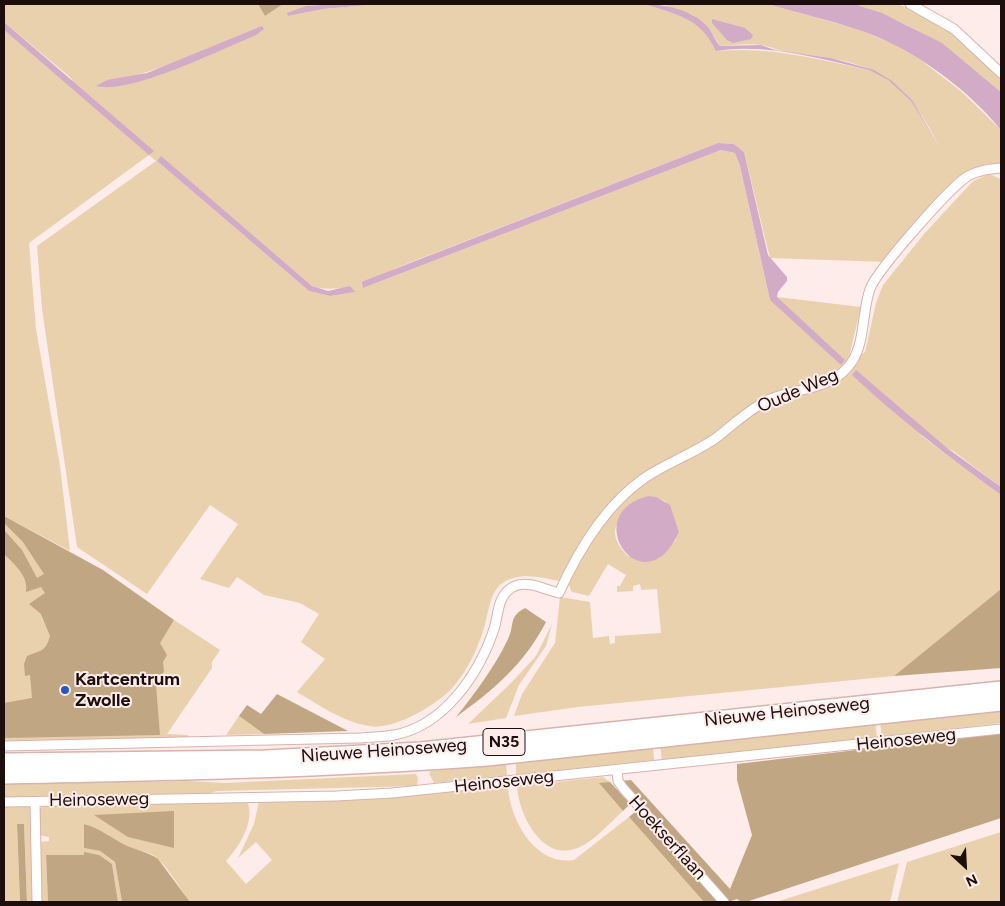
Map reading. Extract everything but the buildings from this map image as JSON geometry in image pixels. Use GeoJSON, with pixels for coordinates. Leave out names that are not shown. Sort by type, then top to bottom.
{"type":"FeatureCollection","features":[{"type":"Feature","properties":{"kind":"highway","name":"Nieuwe Heinoseweg"},"geometry":{"type":"LineString","coordinates":[[4,762],[265,758],[421,750],[1001,689]]}},
{"type":"Feature","properties":{"kind":"highway","name":"Nieuwe Heinoseweg"},"geometry":{"type":"LineString","coordinates":[[4,776],[293,770],[405,764],[515,755],[1001,703]]}},
{"type":"Feature","properties":{"kind":"street"},"geometry":{"type":"LineString","coordinates":[[910,4],[954,29],[1001,73]]}},
{"type":"Feature","properties":{"kind":"street","name":"Oude Weg"},"geometry":{"type":"LineString","coordinates":[[4,746],[258,742],[395,735],[439,713],[460,693],[475,674],[486,652],[501,601],[509,590],[524,584],[559,593],[578,557],[604,517],[630,489],[644,478],[716,438],[770,399],[822,384],[847,369],[855,356],[871,288],[885,266],[958,183],[981,170],[1001,168]]}},
{"type":"Feature","properties":{"kind":"street","name":"Heinoseweg"},"geometry":{"type":"LineString","coordinates":[[4,802],[336,796],[428,790],[1001,729]]}},
{"type":"Feature","properties":{"kind":"street","name":"Hoekserflaan"},"geometry":{"type":"LineString","coordinates":[[617,770],[618,781],[623,788],[724,902]]}},
{"type":"Feature","properties":{"kind":"street"},"geometry":{"type":"LineString","coordinates":[[35,802],[37,902]]}},
{"type":"Feature","properties":{"kind":"shaded area"},"geometry":{"type":"Polygon","coordinates":[[[4,4],[258,4],[265,16],[283,4],[335,4],[306,6],[288,16],[323,9],[379,4],[644,4],[691,19],[704,29],[717,51],[756,50],[793,54],[869,70],[888,80],[864,67],[820,56],[788,52],[757,44],[720,46],[709,28],[693,15],[662,4],[768,4],[860,30],[891,43],[918,58],[962,92],[1001,130],[1001,166],[978,168],[886,262],[770,258],[744,152],[734,144],[718,143],[396,268],[363,288],[721,150],[735,153],[740,166],[770,300],[782,302],[777,297],[861,307],[847,365],[835,374],[817,382],[769,397],[715,435],[648,474],[586,535],[559,581],[529,576],[514,578],[500,585],[493,595],[474,655],[453,687],[426,709],[402,721],[390,725],[369,726],[341,717],[297,692],[325,659],[301,642],[319,614],[300,603],[264,595],[237,577],[229,588],[200,579],[238,524],[210,505],[147,594],[77,547],[42,309],[37,246],[156,161],[149,155],[29,243],[36,329],[60,466],[70,551],[4,516],[4,30],[85,99],[70,77],[4,22],[4,4]],[[264,29],[249,32],[168,65],[101,87],[140,80],[164,72],[233,45],[264,29]],[[911,101],[940,148],[927,123],[911,101]],[[161,157],[157,161],[309,291],[330,296],[354,292],[345,289],[312,286],[161,157]]]}},
{"type":"Feature","properties":{"kind":"shaded area"},"geometry":{"type":"Polygon","coordinates":[[[258,4],[283,4],[265,16],[258,4]]]}},
{"type":"Feature","properties":{"kind":"shaded area"},"geometry":{"type":"Polygon","coordinates":[[[379,4],[323,9],[288,16],[287,13],[306,6],[379,4]]]}},
{"type":"Feature","properties":{"kind":"shaded area"},"geometry":{"type":"Polygon","coordinates":[[[644,4],[670,7],[695,16],[708,27],[720,46],[761,45],[775,50],[831,58],[874,70],[892,81],[912,100],[940,148],[911,101],[888,80],[869,70],[793,53],[755,49],[716,51],[703,31],[695,24],[677,15],[644,4]]]}},
{"type":"Feature","properties":{"kind":"shaded area"},"geometry":{"type":"Polygon","coordinates":[[[768,4],[854,4],[882,13],[942,43],[1001,92],[1001,130],[955,84],[918,58],[898,47],[879,37],[859,30],[768,4]]]}},
{"type":"Feature","properties":{"kind":"shaded area"},"geometry":{"type":"Polygon","coordinates":[[[854,4],[897,4],[908,8],[953,33],[1001,78],[1001,92],[966,63],[933,40],[897,20],[854,4]]]}},
{"type":"Feature","properties":{"kind":"shaded area"},"geometry":{"type":"Polygon","coordinates":[[[712,19],[745,28],[753,35],[751,39],[733,43],[727,40],[712,23],[712,19]]]}},
{"type":"Feature","properties":{"kind":"shaded area"},"geometry":{"type":"Polygon","coordinates":[[[4,22],[154,151],[149,155],[4,30],[4,22]]]}},
{"type":"Feature","properties":{"kind":"shaded area"},"geometry":{"type":"Polygon","coordinates":[[[262,26],[264,29],[256,35],[153,78],[111,87],[96,86],[107,80],[147,73],[262,26]]]}},
{"type":"Feature","properties":{"kind":"shaded area"},"geometry":{"type":"Polygon","coordinates":[[[718,143],[734,144],[744,152],[768,255],[787,277],[787,281],[778,292],[777,297],[845,360],[841,365],[770,300],[740,166],[735,153],[721,150],[363,288],[362,282],[364,281],[718,143]]]}},
{"type":"Feature","properties":{"kind":"shaded area"},"geometry":{"type":"Polygon","coordinates":[[[161,156],[312,286],[328,291],[350,286],[355,292],[330,296],[309,291],[157,161],[161,156]]]}},
{"type":"Feature","properties":{"kind":"shaded area"},"geometry":{"type":"Polygon","coordinates":[[[989,174],[1001,179],[1001,487],[953,451],[919,434],[1001,495],[1001,589],[894,676],[578,707],[514,716],[522,694],[555,643],[560,597],[590,602],[593,638],[609,636],[610,644],[615,643],[615,636],[661,633],[657,589],[641,590],[640,584],[633,586],[633,591],[617,592],[617,586],[620,586],[626,575],[608,564],[589,596],[572,592],[569,582],[576,564],[607,520],[635,492],[657,476],[718,442],[756,412],[770,404],[821,388],[865,352],[876,303],[883,285],[924,234],[973,181],[989,174]],[[649,496],[624,514],[619,521],[616,528],[616,537],[628,556],[658,559],[675,541],[679,532],[665,501],[649,496]]]}},
{"type":"Feature","properties":{"kind":"shaded area"},"geometry":{"type":"Polygon","coordinates":[[[856,370],[947,448],[1001,487],[1001,495],[943,452],[888,407],[852,375],[856,370]]]}},
{"type":"Feature","properties":{"kind":"shaded area"},"geometry":{"type":"Polygon","coordinates":[[[649,496],[656,497],[670,505],[679,532],[665,554],[649,562],[635,559],[624,550],[617,535],[618,520],[628,506],[649,496]]]}},
{"type":"Feature","properties":{"kind":"shaded area"},"geometry":{"type":"Polygon","coordinates":[[[4,516],[103,570],[174,620],[160,643],[167,655],[163,662],[164,671],[156,685],[160,735],[4,738],[4,703],[32,698],[30,675],[25,676],[24,664],[27,656],[44,648],[50,636],[41,614],[29,604],[45,593],[41,587],[26,592],[23,576],[4,554],[4,530],[22,550],[37,578],[44,574],[23,542],[4,523],[4,516]]]}},
{"type":"Feature","properties":{"kind":"shaded area"},"geometry":{"type":"Polygon","coordinates":[[[4,519],[164,635],[174,620],[220,650],[212,662],[212,668],[167,734],[188,735],[188,738],[4,742],[4,519]]]}},
{"type":"Feature","properties":{"kind":"shaded area"},"geometry":{"type":"Polygon","coordinates":[[[1001,589],[1001,668],[894,676],[1001,589]]]}},
{"type":"Feature","properties":{"kind":"shaded area"},"geometry":{"type":"Polygon","coordinates":[[[525,608],[546,622],[537,637],[518,663],[496,686],[456,717],[491,670],[508,639],[514,618],[525,608]]]}},
{"type":"Feature","properties":{"kind":"shaded area"},"geometry":{"type":"Polygon","coordinates":[[[552,624],[546,646],[519,685],[506,718],[468,724],[536,656],[552,624]]]}},
{"type":"Feature","properties":{"kind":"shaded area"},"geometry":{"type":"Polygon","coordinates":[[[277,694],[348,731],[264,734],[239,716],[247,705],[261,714],[277,694]]]}},
{"type":"Feature","properties":{"kind":"shaded area"},"geometry":{"type":"Polygon","coordinates":[[[1001,708],[1001,723],[882,737],[880,721],[1001,708]]]}},
{"type":"Feature","properties":{"kind":"shaded area"},"geometry":{"type":"Polygon","coordinates":[[[239,716],[264,734],[226,735],[239,716]]]}},
{"type":"Feature","properties":{"kind":"shaded area"},"geometry":{"type":"Polygon","coordinates":[[[875,721],[877,738],[662,760],[660,745],[875,721]]]}},
{"type":"Feature","properties":{"kind":"shaded area"},"geometry":{"type":"Polygon","coordinates":[[[1001,733],[1001,818],[746,902],[741,902],[737,899],[728,902],[621,781],[631,780],[730,889],[752,835],[737,780],[737,764],[1001,733]]]}},
{"type":"Feature","properties":{"kind":"shaded area"},"geometry":{"type":"Polygon","coordinates":[[[653,746],[654,760],[516,775],[516,761],[653,746]]]}},
{"type":"Feature","properties":{"kind":"shaded area"},"geometry":{"type":"Polygon","coordinates":[[[506,762],[507,776],[434,783],[429,773],[431,771],[506,762]]]}},
{"type":"Feature","properties":{"kind":"shaded area"},"geometry":{"type":"Polygon","coordinates":[[[416,774],[418,778],[417,786],[217,791],[204,795],[4,798],[4,784],[189,781],[224,783],[416,774]]]}},
{"type":"Feature","properties":{"kind":"shaded area"},"geometry":{"type":"Polygon","coordinates":[[[603,777],[610,782],[600,784],[623,811],[599,834],[578,848],[560,850],[549,846],[532,830],[521,808],[517,786],[603,777]]]}},
{"type":"Feature","properties":{"kind":"shaded area"},"geometry":{"type":"Polygon","coordinates":[[[610,782],[630,804],[623,811],[599,783],[610,782]]]}},
{"type":"Feature","properties":{"kind":"shaded area"},"geometry":{"type":"Polygon","coordinates":[[[508,787],[510,800],[519,826],[527,838],[548,856],[560,860],[574,860],[629,817],[704,902],[190,902],[167,869],[151,854],[125,846],[99,830],[84,824],[84,848],[100,851],[115,862],[122,902],[118,902],[112,864],[84,853],[84,855],[46,855],[48,902],[40,902],[39,842],[49,841],[49,837],[39,835],[39,809],[45,805],[247,801],[249,809],[248,825],[241,841],[226,861],[246,884],[272,860],[256,842],[238,858],[254,824],[259,801],[354,799],[508,787]]]}},
{"type":"Feature","properties":{"kind":"shaded area"},"geometry":{"type":"Polygon","coordinates":[[[4,805],[28,805],[32,808],[35,902],[27,902],[24,824],[17,824],[20,902],[4,902],[4,805]]]}},
{"type":"Feature","properties":{"kind":"shaded area"},"geometry":{"type":"Polygon","coordinates":[[[174,811],[174,848],[128,837],[94,815],[174,811]]]}},
{"type":"Feature","properties":{"kind":"shaded area"},"geometry":{"type":"Polygon","coordinates":[[[636,811],[718,902],[704,902],[629,817],[636,811]]]}},
{"type":"Feature","properties":{"kind":"shaded area"},"geometry":{"type":"Polygon","coordinates":[[[17,824],[24,824],[27,902],[20,902],[17,824]]]}},
{"type":"Feature","properties":{"kind":"shaded area"},"geometry":{"type":"Polygon","coordinates":[[[84,824],[158,859],[190,902],[122,902],[115,862],[100,851],[84,848],[84,824]]]}},
{"type":"Feature","properties":{"kind":"shaded area"},"geometry":{"type":"Polygon","coordinates":[[[1001,832],[1001,902],[897,902],[907,862],[1001,832]]]}},
{"type":"Feature","properties":{"kind":"shaded area"},"geometry":{"type":"Polygon","coordinates":[[[84,852],[99,855],[112,864],[118,902],[48,902],[46,855],[84,855],[84,852]]]}},
{"type":"Feature","properties":{"kind":"shaded area"},"geometry":{"type":"Polygon","coordinates":[[[899,863],[890,902],[776,902],[899,863]]]}},
{"type":"Feature","properties":{"kind":"place","name":"Kartcentrum Zwolle"},"geometry":{"type":"Point","coordinates":[65,690]}}]}
